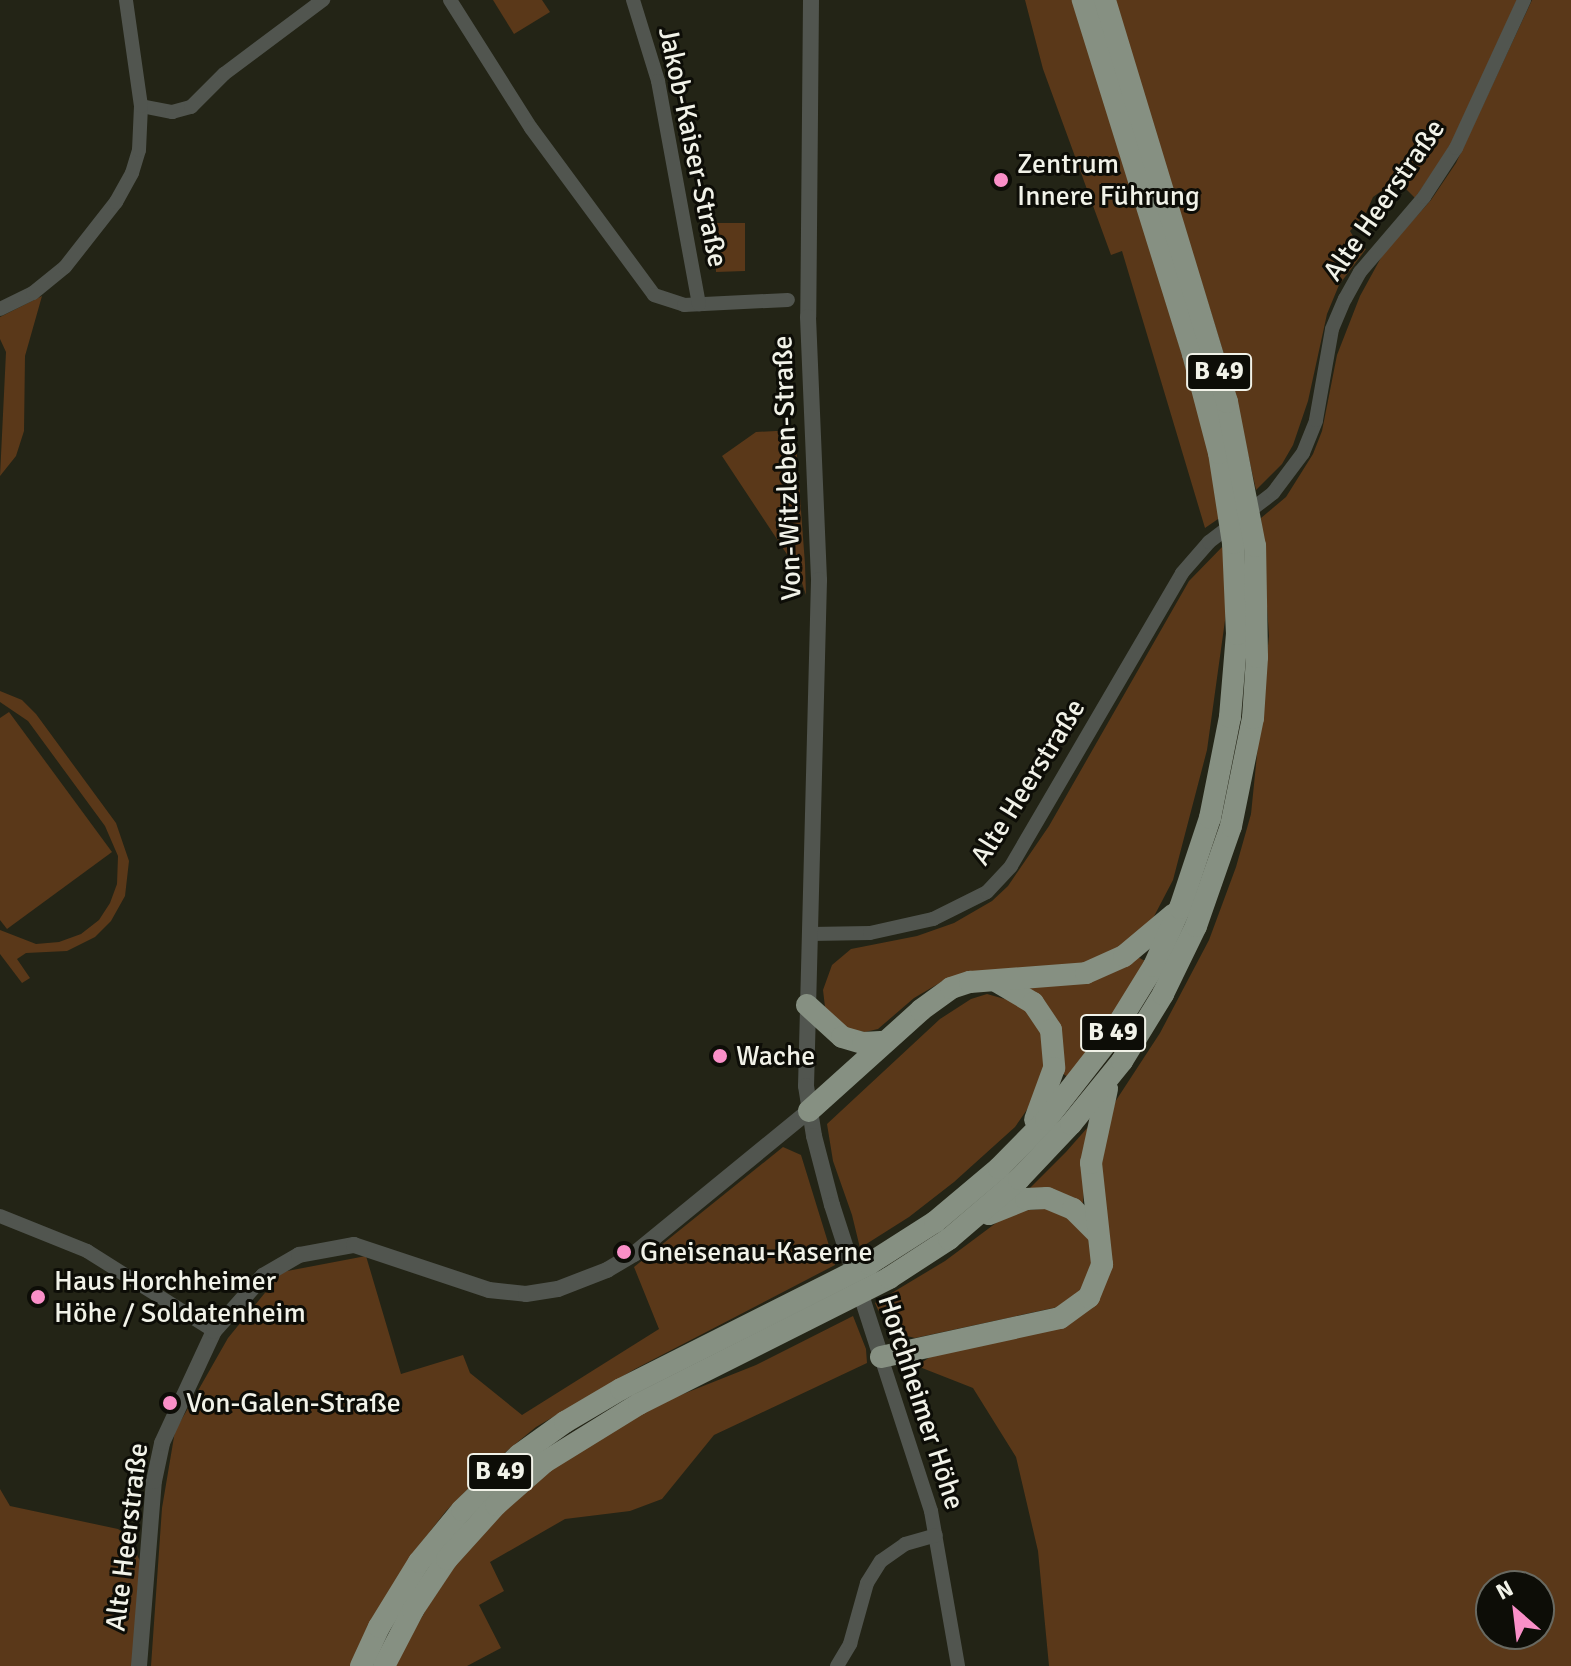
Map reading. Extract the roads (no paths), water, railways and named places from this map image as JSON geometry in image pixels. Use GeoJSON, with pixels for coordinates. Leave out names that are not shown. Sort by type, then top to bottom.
{"type":"FeatureCollection","features":[{"type":"Feature","properties":{"kind":"highway","name":"B 49"},"geometry":{"type":"LineString","coordinates":[[361,1666],[379,1627],[419,1562],[462,1510],[519,1455],[610,1395],[888,1253],[957,1204],[1024,1144],[1078,1082],[1124,1017],[1154,966],[1180,908],[1210,818],[1230,717],[1237,634],[1233,543],[1219,453],[1193,354],[1083,0]]}},
{"type":"Feature","properties":{"kind":"highway","name":"B 49"},"geometry":{"type":"LineString","coordinates":[[384,1666],[413,1610],[447,1559],[496,1505],[545,1462],[639,1404],[872,1288],[969,1223],[1043,1155],[1111,1076],[1181,960],[1225,848],[1253,718],[1258,600],[1249,505],[1227,402],[1105,0]]}},
{"type":"Feature","properties":{"kind":"highway"},"geometry":{"type":"LineString","coordinates":[[809,1111],[951,988],[970,982],[1071,976],[1099,968],[1137,947],[1180,908]]}},
{"type":"Feature","properties":{"kind":"highway"},"geometry":{"type":"LineString","coordinates":[[995,981],[1033,1003],[1046,1020],[1054,1042],[1052,1078],[1024,1144]]}},
{"type":"Feature","properties":{"kind":"highway"},"geometry":{"type":"LineString","coordinates":[[807,1005],[842,1037],[863,1043],[885,1042]]}},
{"type":"Feature","properties":{"kind":"highway"},"geometry":{"type":"LineString","coordinates":[[881,1357],[1068,1314],[1083,1304],[1098,1281],[1103,1256],[1091,1163],[1111,1076]]}},
{"type":"Feature","properties":{"kind":"highway"},"geometry":{"type":"LineString","coordinates":[[969,1223],[1008,1205],[1040,1197],[1073,1209],[1099,1236]]}},
{"type":"Feature","properties":{"kind":"street"},"geometry":{"type":"LineString","coordinates":[[0,309],[51,280],[121,196],[139,150],[141,106],[126,0]]}},
{"type":"Feature","properties":{"kind":"street"},"geometry":{"type":"LineString","coordinates":[[141,106],[172,112],[191,107],[224,74],[323,0]]}},
{"type":"Feature","properties":{"kind":"street"},"geometry":{"type":"LineString","coordinates":[[450,0],[513,101],[640,280],[663,299],[699,304],[788,300]]}},
{"type":"Feature","properties":{"kind":"street","name":"Jakob-Kaiser-Straße"},"geometry":{"type":"LineString","coordinates":[[633,0],[658,81],[699,304]]}},
{"type":"Feature","properties":{"kind":"street","name":"Von-Witzleben-Straße"},"geometry":{"type":"LineString","coordinates":[[811,0],[808,331],[819,580],[811,934]]}},
{"type":"Feature","properties":{"kind":"street","name":"Alte Heerstraße"},"geometry":{"type":"LineString","coordinates":[[811,934],[861,934],[917,924],[960,908],[996,883],[1017,857],[1173,586],[1209,542],[1267,498],[1296,465],[1313,430],[1332,329],[1349,292],[1371,258],[1424,197],[1456,148],[1524,0]]}},
{"type":"Feature","properties":{"kind":"street"},"geometry":{"type":"LineString","coordinates":[[809,1111],[807,1005],[811,934]]}},
{"type":"Feature","properties":{"kind":"street","name":"Alte Heerstraße"},"geometry":{"type":"LineString","coordinates":[[139,1666],[154,1481],[162,1443],[214,1331],[251,1287],[274,1267],[299,1255],[339,1246],[368,1248],[452,1279],[510,1293],[542,1293],[575,1284],[607,1270],[663,1232],[809,1111]]}},
{"type":"Feature","properties":{"kind":"street","name":"Horchheimer Höhe"},"geometry":{"type":"LineString","coordinates":[[809,1111],[845,1250],[936,1535],[958,1666]]}},
{"type":"Feature","properties":{"kind":"street"},"geometry":{"type":"LineString","coordinates":[[0,1216],[87,1251],[214,1331]]}},
{"type":"Feature","properties":{"kind":"street"},"geometry":{"type":"LineString","coordinates":[[837,1666],[850,1644],[867,1583],[881,1561],[905,1544],[936,1535]]}},
{"type":"Feature","properties":{"kind":"place","name":"Zentrum Innere Führung"},"geometry":{"type":"Point","coordinates":[1001,180]}},
{"type":"Feature","properties":{"kind":"place","name":"Wache"},"geometry":{"type":"Point","coordinates":[720,1056]}},
{"type":"Feature","properties":{"kind":"place","name":"Gneisenau-Kaserne"},"geometry":{"type":"Point","coordinates":[624,1252]}},
{"type":"Feature","properties":{"kind":"place","name":"Haus Horchheimer Höhe / Soldatenheim"},"geometry":{"type":"Point","coordinates":[38,1297]}},
{"type":"Feature","properties":{"kind":"place","name":"Von-Galen-Straße"},"geometry":{"type":"Point","coordinates":[170,1403]}}]}
